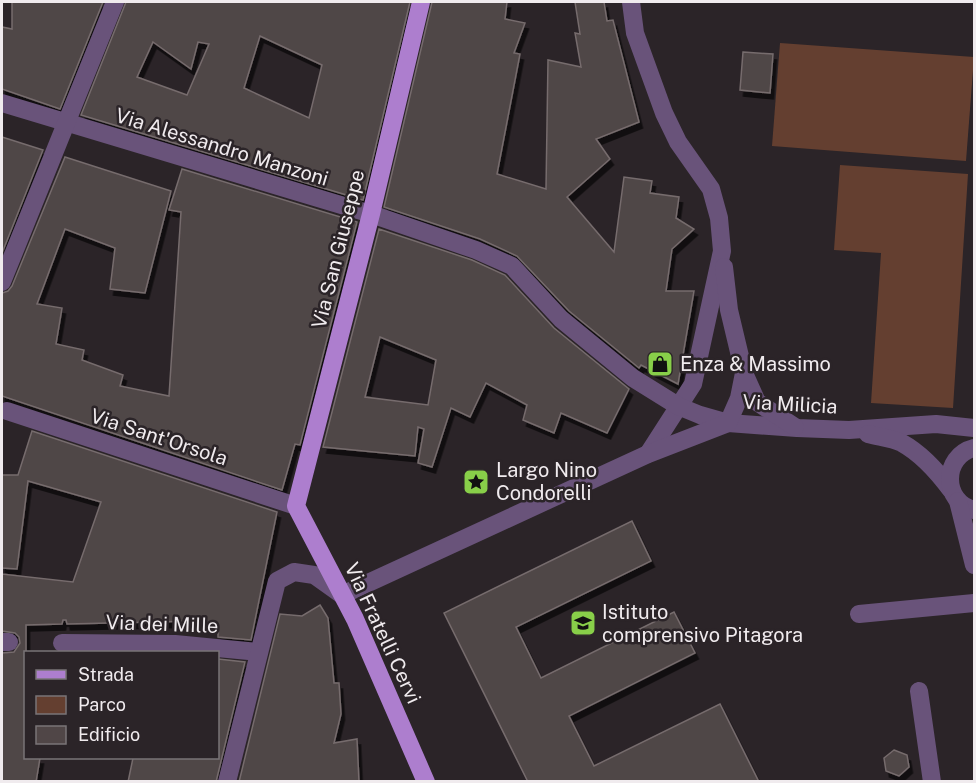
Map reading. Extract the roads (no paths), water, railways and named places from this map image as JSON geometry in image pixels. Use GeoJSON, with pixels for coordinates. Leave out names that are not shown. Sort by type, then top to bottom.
{"type":"FeatureCollection","features":[{"type":"Feature","properties":{"kind":"main road","name":"Via San Giuseppe"},"geometry":{"type":"LineString","coordinates":[[296,506],[371,214],[421,2]]}},
{"type":"Feature","properties":{"kind":"main road","name":"Via Fratelli Cervi"},"geometry":{"type":"LineString","coordinates":[[296,506],[342,595],[426,782]]}},
{"type":"Feature","properties":{"kind":"street"},"geometry":{"type":"LineString","coordinates":[[2,282],[115,2]]}},
{"type":"Feature","properties":{"kind":"street"},"geometry":{"type":"LineString","coordinates":[[631,2],[635,33],[664,113],[678,142],[711,189],[719,218],[729,310],[744,373],[757,402],[797,428]]}},
{"type":"Feature","properties":{"kind":"street","name":"Via Alessandro Manzoni"},"geometry":{"type":"LineString","coordinates":[[2,103],[65,124],[371,214],[476,250],[512,266],[561,319],[633,378],[678,406],[728,423]]}},
{"type":"Feature","properties":{"kind":"street"},"geometry":{"type":"LineString","coordinates":[[648,454],[693,384],[722,251]]}},
{"type":"Feature","properties":{"kind":"street"},"geometry":{"type":"LineString","coordinates":[[227,782],[277,581],[294,572],[314,574],[342,595],[648,454],[728,423],[739,398],[744,373]]}},
{"type":"Feature","properties":{"kind":"street","name":"Via Sant'Orsola"},"geometry":{"type":"LineString","coordinates":[[7,411],[296,506]]}},
{"type":"Feature","properties":{"kind":"street","name":"Via Milicia"},"geometry":{"type":"LineString","coordinates":[[728,423],[849,430]]}},
{"type":"Feature","properties":{"kind":"street"},"geometry":{"type":"LineString","coordinates":[[849,430],[936,424],[975,428]]}},
{"type":"Feature","properties":{"kind":"street"},"geometry":{"type":"LineString","coordinates":[[849,430],[900,442],[937,471],[954,496],[968,509],[975,510]]}},
{"type":"Feature","properties":{"kind":"street"},"geometry":{"type":"LineString","coordinates":[[975,448],[960,455],[952,465],[949,478],[975,565]]}},
{"type":"Feature","properties":{"kind":"street"},"geometry":{"type":"LineString","coordinates":[[859,614],[975,603]]}},
{"type":"Feature","properties":{"kind":"street","name":"Via dei Mille"},"geometry":{"type":"LineString","coordinates":[[62,643],[175,644],[259,652]]}},
{"type":"Feature","properties":{"kind":"street"},"geometry":{"type":"LineString","coordinates":[[919,691],[932,782]]}},
{"type":"Feature","properties":{"kind":"place","name":"Enza & Massimo"},"geometry":{"type":"Point","coordinates":[660,364]}},
{"type":"Feature","properties":{"kind":"place","name":"Largo Nino Condorelli"},"geometry":{"type":"Point","coordinates":[476,482]}},
{"type":"Feature","properties":{"kind":"place","name":"Istituto comprensivo Pitagora"},"geometry":{"type":"Point","coordinates":[583,623]}}]}
